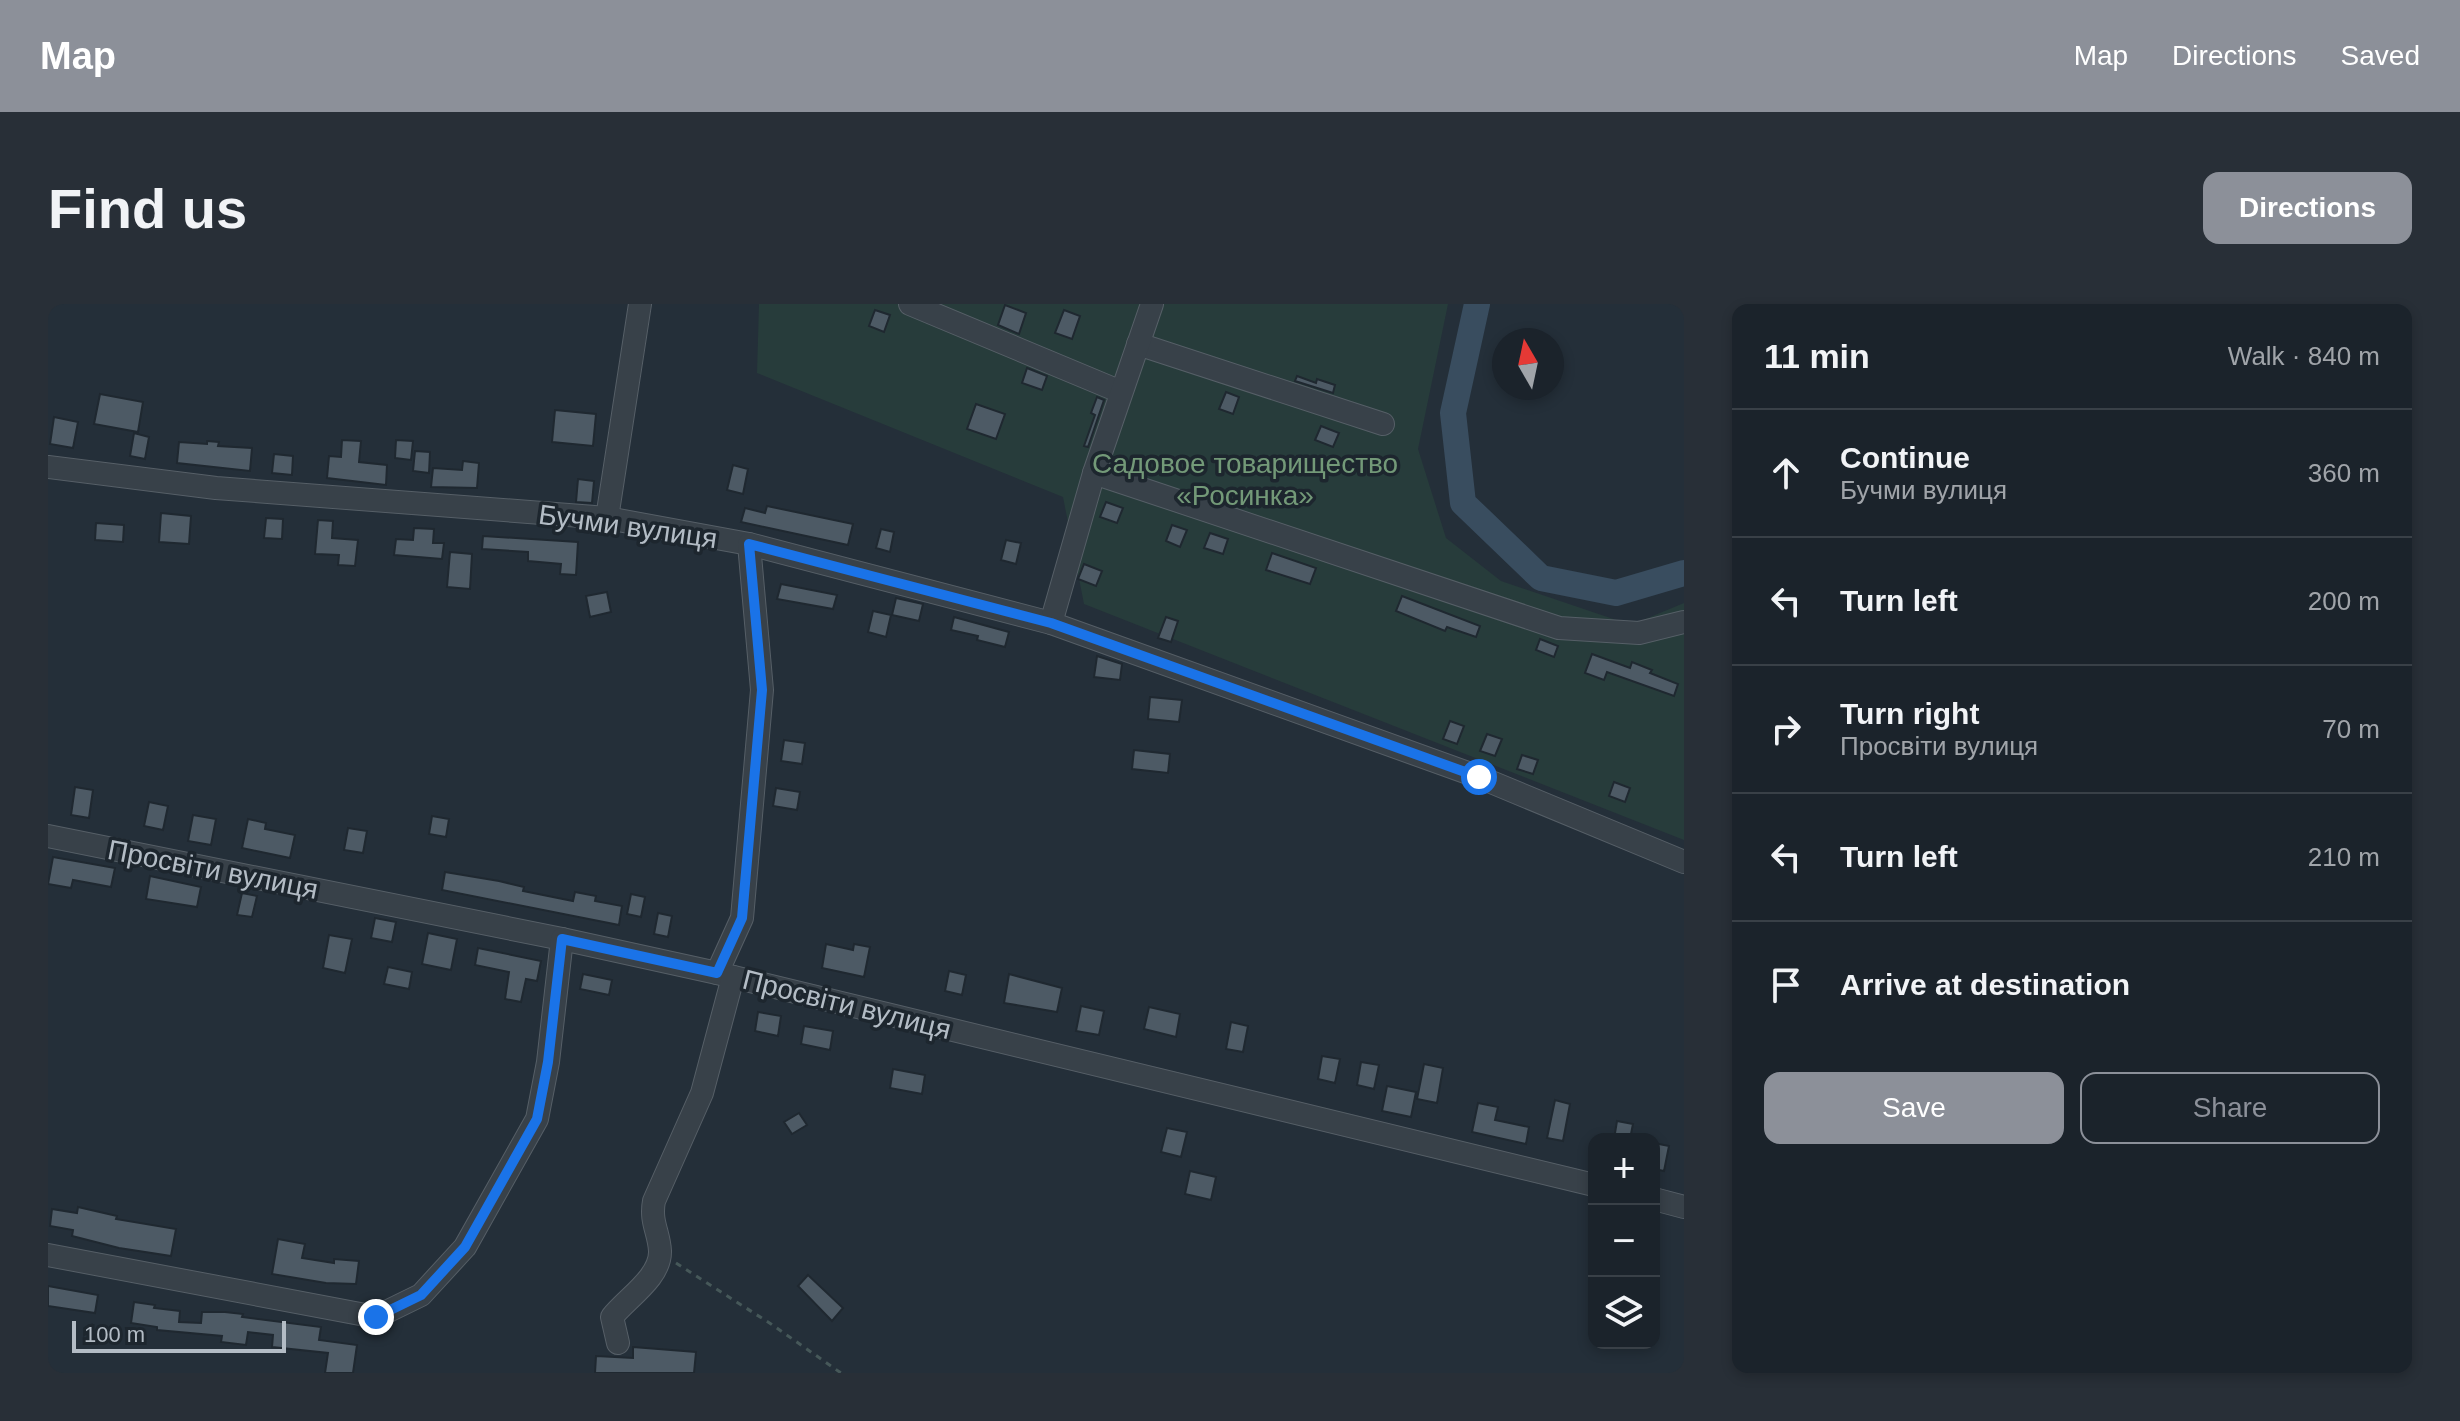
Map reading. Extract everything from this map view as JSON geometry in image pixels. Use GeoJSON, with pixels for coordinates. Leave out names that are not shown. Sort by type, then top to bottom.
{"type":"FeatureCollection","features":[{"type":"Feature","properties":{"kind":"street"},"geometry":{"type":"LineString","coordinates":[[607,518],[640,304]]}},
{"type":"Feature","properties":{"kind":"street"},"geometry":{"type":"LineString","coordinates":[[910,304],[1121,392]]}},
{"type":"Feature","properties":{"kind":"street"},"geometry":{"type":"LineString","coordinates":[[1051,623],[1094,473],[1152,304]]}},
{"type":"Feature","properties":{"kind":"street"},"geometry":{"type":"LineString","coordinates":[[1138,344],[1383,424]]}},
{"type":"Feature","properties":{"kind":"street","name":"Бучми вулиця"},"geometry":{"type":"LineString","coordinates":[[48,467],[216,488],[607,518],[749,544],[1051,623],[1479,777],[1684,862]]}},
{"type":"Feature","properties":{"kind":"street"},"geometry":{"type":"LineString","coordinates":[[1094,473],[1559,628],[1639,633],[1684,622]]}},
{"type":"Feature","properties":{"kind":"street"},"geometry":{"type":"LineString","coordinates":[[618,1343],[612,1317],[655,1271],[660,1252],[651,1217],[654,1201],[702,1093],[725,975],[742,918],[762,690],[749,544]]}},
{"type":"Feature","properties":{"kind":"street","name":"Просвіти вулиця"},"geometry":{"type":"LineString","coordinates":[[48,836],[562,939],[725,975],[1588,1184]]}},
{"type":"Feature","properties":{"kind":"street"},"geometry":{"type":"LineString","coordinates":[[48,1255],[376,1317],[421,1295],[465,1247],[537,1119],[548,1062],[562,939]]}},
{"type":"Feature","properties":{"kind":"street"},"geometry":{"type":"LineString","coordinates":[[1660,1201],[1684,1207]]}},
{"type":"Feature","properties":{"kind":"path"},"geometry":{"type":"LineString","coordinates":[[660,1252],[841,1373]]}},
{"type":"Feature","properties":{"kind":"green space","name":"Садовое товарищество «Росинка»"},"geometry":{"type":"Polygon","coordinates":[[[759,304],[1448,304],[1418,449],[1446,538],[1501,581],[1631,625],[1684,603],[1684,840],[1084,604],[1063,497],[757,373],[759,304]]]}},
{"type":"Feature","properties":{"kind":"building"},"geometry":{"type":"Polygon","coordinates":[[[1005,305],[1026,313],[1019,334],[998,325],[1005,305]]]}},
{"type":"Feature","properties":{"kind":"building"},"geometry":{"type":"Polygon","coordinates":[[[875,310],[890,315],[884,332],[869,326],[875,310]]]}},
{"type":"Feature","properties":{"kind":"building"},"geometry":{"type":"Polygon","coordinates":[[[1064,310],[1080,316],[1072,339],[1055,333],[1064,310]]]}},
{"type":"Feature","properties":{"kind":"building"},"geometry":{"type":"Polygon","coordinates":[[[1027,368],[1047,376],[1042,390],[1022,383],[1027,368]]]}},
{"type":"Feature","properties":{"kind":"building"},"geometry":{"type":"Polygon","coordinates":[[[1297,376],[1316,383],[1317,379],[1335,385],[1333,393],[1295,381],[1297,376]]]}},
{"type":"Feature","properties":{"kind":"building"},"geometry":{"type":"Polygon","coordinates":[[[1226,392],[1239,397],[1233,414],[1219,409],[1226,392]]]}},
{"type":"Feature","properties":{"kind":"building"},"geometry":{"type":"Polygon","coordinates":[[[100,394],[143,402],[138,432],[94,424],[100,394]]]}},
{"type":"Feature","properties":{"kind":"building"},"geometry":{"type":"Polygon","coordinates":[[[1097,397],[1104,400],[1088,447],[1084,446],[1095,415],[1091,413],[1097,397]]]}},
{"type":"Feature","properties":{"kind":"building"},"geometry":{"type":"Polygon","coordinates":[[[976,404],[1005,414],[996,439],[967,429],[976,404]]]}},
{"type":"Feature","properties":{"kind":"building"},"geometry":{"type":"Polygon","coordinates":[[[555,410],[596,414],[593,446],[552,442],[555,410]]]}},
{"type":"Feature","properties":{"kind":"building"},"geometry":{"type":"Polygon","coordinates":[[[54,417],[78,422],[73,448],[50,444],[54,417]]]}},
{"type":"Feature","properties":{"kind":"building"},"geometry":{"type":"Polygon","coordinates":[[[1321,426],[1339,433],[1333,447],[1315,440],[1321,426]]]}},
{"type":"Feature","properties":{"kind":"building"},"geometry":{"type":"Polygon","coordinates":[[[134,433],[149,437],[145,459],[130,456],[134,433]]]}},
{"type":"Feature","properties":{"kind":"building"},"geometry":{"type":"Polygon","coordinates":[[[342,440],[361,441],[359,462],[387,465],[386,485],[327,478],[329,456],[341,457],[342,440]]]}},
{"type":"Feature","properties":{"kind":"building"},"geometry":{"type":"Polygon","coordinates":[[[396,440],[413,441],[411,460],[395,458],[396,440]]]}},
{"type":"Feature","properties":{"kind":"building"},"geometry":{"type":"Polygon","coordinates":[[[207,441],[219,442],[218,446],[252,448],[250,471],[177,463],[179,442],[207,444],[207,441]]]}},
{"type":"Feature","properties":{"kind":"building"},"geometry":{"type":"Polygon","coordinates":[[[415,451],[430,452],[429,473],[413,471],[415,451]]]}},
{"type":"Feature","properties":{"kind":"building"},"geometry":{"type":"Polygon","coordinates":[[[274,454],[293,456],[292,475],[272,473],[274,454]]]}},
{"type":"Feature","properties":{"kind":"building"},"geometry":{"type":"Polygon","coordinates":[[[463,461],[479,463],[477,488],[431,487],[433,468],[462,470],[463,461]]]}},
{"type":"Feature","properties":{"kind":"building"},"geometry":{"type":"Polygon","coordinates":[[[733,465],[748,469],[743,494],[727,490],[733,465]]]}},
{"type":"Feature","properties":{"kind":"building"},"geometry":{"type":"Polygon","coordinates":[[[578,479],[594,481],[592,503],[576,502],[578,479]]]}},
{"type":"Feature","properties":{"kind":"building"},"geometry":{"type":"Polygon","coordinates":[[[1106,502],[1123,508],[1117,523],[1100,517],[1106,502]]]}},
{"type":"Feature","properties":{"kind":"building"},"geometry":{"type":"Polygon","coordinates":[[[767,506],[853,524],[848,545],[741,522],[745,508],[765,513],[767,506]]]}},
{"type":"Feature","properties":{"kind":"building"},"geometry":{"type":"Polygon","coordinates":[[[161,513],[191,516],[189,544],[159,542],[161,513]]]}},
{"type":"Feature","properties":{"kind":"building"},"geometry":{"type":"Polygon","coordinates":[[[266,518],[283,519],[282,539],[264,538],[266,518]]]}},
{"type":"Feature","properties":{"kind":"building"},"geometry":{"type":"Polygon","coordinates":[[[318,520],[333,521],[332,538],[358,540],[355,566],[338,565],[339,555],[315,554],[318,520]]]}},
{"type":"Feature","properties":{"kind":"building"},"geometry":{"type":"Polygon","coordinates":[[[96,523],[124,525],[123,542],[95,540],[96,523]]]}},
{"type":"Feature","properties":{"kind":"building"},"geometry":{"type":"Polygon","coordinates":[[[1172,525],[1187,530],[1180,547],[1166,541],[1172,525]]]}},
{"type":"Feature","properties":{"kind":"building"},"geometry":{"type":"Polygon","coordinates":[[[414,528],[434,529],[433,543],[444,543],[442,559],[394,555],[396,539],[413,540],[414,528]]]}},
{"type":"Feature","properties":{"kind":"building"},"geometry":{"type":"Polygon","coordinates":[[[881,529],[894,532],[890,552],[876,548],[881,529]]]}},
{"type":"Feature","properties":{"kind":"building"},"geometry":{"type":"Polygon","coordinates":[[[1210,533],[1228,539],[1223,554],[1204,548],[1210,533]]]}},
{"type":"Feature","properties":{"kind":"building"},"geometry":{"type":"Polygon","coordinates":[[[483,536],[578,542],[576,575],[560,574],[561,564],[528,561],[528,552],[482,549],[483,536]]]}},
{"type":"Feature","properties":{"kind":"building"},"geometry":{"type":"Polygon","coordinates":[[[1006,540],[1021,543],[1016,564],[1001,560],[1006,540]]]}},
{"type":"Feature","properties":{"kind":"building"},"geometry":{"type":"Polygon","coordinates":[[[450,552],[472,554],[470,589],[447,587],[450,552]]]}},
{"type":"Feature","properties":{"kind":"building"},"geometry":{"type":"Polygon","coordinates":[[[1272,553],[1316,568],[1310,584],[1266,570],[1272,553]]]}},
{"type":"Feature","properties":{"kind":"building"},"geometry":{"type":"Polygon","coordinates":[[[1084,564],[1102,571],[1096,586],[1078,579],[1084,564]]]}},
{"type":"Feature","properties":{"kind":"building"},"geometry":{"type":"Polygon","coordinates":[[[781,584],[837,595],[833,609],[777,599],[781,584]]]}},
{"type":"Feature","properties":{"kind":"building"},"geometry":{"type":"Polygon","coordinates":[[[607,592],[611,612],[590,617],[586,596],[607,592]]]}},
{"type":"Feature","properties":{"kind":"building"},"geometry":{"type":"Polygon","coordinates":[[[1402,596],[1480,626],[1476,637],[1447,627],[1445,631],[1396,611],[1402,596]]]}},
{"type":"Feature","properties":{"kind":"building"},"geometry":{"type":"Polygon","coordinates":[[[896,598],[923,604],[919,621],[892,615],[896,598]]]}},
{"type":"Feature","properties":{"kind":"building"},"geometry":{"type":"Polygon","coordinates":[[[873,611],[891,615],[886,637],[868,632],[873,611]]]}},
{"type":"Feature","properties":{"kind":"building"},"geometry":{"type":"Polygon","coordinates":[[[954,617],[1009,632],[1005,647],[951,630],[954,617]]]}},
{"type":"Feature","properties":{"kind":"building"},"geometry":{"type":"Polygon","coordinates":[[[1166,617],[1178,621],[1171,642],[1158,638],[1166,617]]]}},
{"type":"Feature","properties":{"kind":"building"},"geometry":{"type":"Polygon","coordinates":[[[1540,639],[1558,646],[1554,657],[1536,650],[1540,639]]]}},
{"type":"Feature","properties":{"kind":"building"},"geometry":{"type":"Polygon","coordinates":[[[1592,654],[1630,668],[1632,662],[1652,670],[1650,673],[1678,684],[1674,696],[1607,672],[1604,680],[1585,673],[1592,654]]]}},
{"type":"Feature","properties":{"kind":"building"},"geometry":{"type":"Polygon","coordinates":[[[1097,656],[1122,664],[1120,680],[1094,677],[1097,656]]]}},
{"type":"Feature","properties":{"kind":"building"},"geometry":{"type":"Polygon","coordinates":[[[1150,697],[1182,700],[1179,722],[1148,719],[1150,697]]]}},
{"type":"Feature","properties":{"kind":"building"},"geometry":{"type":"Polygon","coordinates":[[[1450,721],[1464,726],[1457,744],[1443,739],[1450,721]]]}},
{"type":"Feature","properties":{"kind":"building"},"geometry":{"type":"Polygon","coordinates":[[[1487,734],[1502,739],[1495,756],[1480,751],[1487,734]]]}},
{"type":"Feature","properties":{"kind":"building"},"geometry":{"type":"Polygon","coordinates":[[[784,740],[805,743],[802,764],[781,761],[784,740]]]}},
{"type":"Feature","properties":{"kind":"building"},"geometry":{"type":"Polygon","coordinates":[[[1134,750],[1170,754],[1168,773],[1132,769],[1134,750]]]}},
{"type":"Feature","properties":{"kind":"building"},"geometry":{"type":"Polygon","coordinates":[[[1522,755],[1538,760],[1533,774],[1517,769],[1522,755]]]}},
{"type":"Feature","properties":{"kind":"building"},"geometry":{"type":"Polygon","coordinates":[[[1614,782],[1630,788],[1625,802],[1609,796],[1614,782]]]}},
{"type":"Feature","properties":{"kind":"building"},"geometry":{"type":"Polygon","coordinates":[[[75,787],[93,790],[89,818],[71,815],[75,787]]]}},
{"type":"Feature","properties":{"kind":"building"},"geometry":{"type":"Polygon","coordinates":[[[776,788],[800,792],[797,810],[773,806],[776,788]]]}},
{"type":"Feature","properties":{"kind":"building"},"geometry":{"type":"Polygon","coordinates":[[[149,802],[168,806],[163,830],[144,826],[149,802]]]}},
{"type":"Feature","properties":{"kind":"building"},"geometry":{"type":"Polygon","coordinates":[[[193,815],[216,819],[211,845],[188,841],[193,815]]]}},
{"type":"Feature","properties":{"kind":"building"},"geometry":{"type":"Polygon","coordinates":[[[432,816],[449,819],[446,837],[429,834],[432,816]]]}},
{"type":"Feature","properties":{"kind":"building"},"geometry":{"type":"Polygon","coordinates":[[[248,819],[266,823],[265,829],[295,835],[290,858],[242,848],[248,819]]]}},
{"type":"Feature","properties":{"kind":"building"},"geometry":{"type":"Polygon","coordinates":[[[348,828],[367,831],[363,853],[344,850],[348,828]]]}},
{"type":"Feature","properties":{"kind":"building"},"geometry":{"type":"Polygon","coordinates":[[[53,857],[115,868],[111,887],[73,880],[71,888],[48,884],[53,857]]]}},
{"type":"Feature","properties":{"kind":"building"},"geometry":{"type":"Polygon","coordinates":[[[445,872],[499,881],[524,887],[523,891],[573,901],[575,892],[596,896],[595,901],[622,906],[619,925],[442,890],[445,872]]]}},
{"type":"Feature","properties":{"kind":"building"},"geometry":{"type":"Polygon","coordinates":[[[150,876],[201,887],[197,907],[146,899],[150,876]]]}},
{"type":"Feature","properties":{"kind":"building"},"geometry":{"type":"Polygon","coordinates":[[[242,893],[257,896],[252,917],[237,915],[242,893]]]}},
{"type":"Feature","properties":{"kind":"building"},"geometry":{"type":"Polygon","coordinates":[[[631,894],[645,897],[641,917],[627,914],[631,894]]]}},
{"type":"Feature","properties":{"kind":"building"},"geometry":{"type":"Polygon","coordinates":[[[658,913],[672,916],[668,937],[654,934],[658,913]]]}},
{"type":"Feature","properties":{"kind":"building"},"geometry":{"type":"Polygon","coordinates":[[[375,918],[396,922],[392,942],[371,938],[375,918]]]}},
{"type":"Feature","properties":{"kind":"building"},"geometry":{"type":"Polygon","coordinates":[[[428,933],[457,939],[451,970],[422,964],[428,933]]]}},
{"type":"Feature","properties":{"kind":"building"},"geometry":{"type":"Polygon","coordinates":[[[329,935],[352,939],[345,973],[323,968],[329,935]]]}},
{"type":"Feature","properties":{"kind":"building"},"geometry":{"type":"Polygon","coordinates":[[[826,944],[853,950],[854,944],[870,947],[864,977],[822,968],[826,944]]]}},
{"type":"Feature","properties":{"kind":"building"},"geometry":{"type":"Polygon","coordinates":[[[478,948],[541,961],[537,981],[526,979],[521,1002],[505,999],[509,972],[475,965],[478,948]]]}},
{"type":"Feature","properties":{"kind":"building"},"geometry":{"type":"Polygon","coordinates":[[[388,967],[412,972],[409,989],[384,984],[388,967]]]}},
{"type":"Feature","properties":{"kind":"building"},"geometry":{"type":"Polygon","coordinates":[[[949,971],[966,975],[962,995],[945,991],[949,971]]]}},
{"type":"Feature","properties":{"kind":"building"},"geometry":{"type":"Polygon","coordinates":[[[583,974],[612,980],[609,995],[580,989],[583,974]]]}},
{"type":"Feature","properties":{"kind":"building"},"geometry":{"type":"Polygon","coordinates":[[[1009,974],[1062,988],[1057,1012],[1004,1003],[1009,974]]]}},
{"type":"Feature","properties":{"kind":"building"},"geometry":{"type":"Polygon","coordinates":[[[1081,1006],[1104,1011],[1099,1035],[1076,1031],[1081,1006]]]}},
{"type":"Feature","properties":{"kind":"building"},"geometry":{"type":"Polygon","coordinates":[[[1149,1007],[1180,1014],[1176,1037],[1144,1029],[1149,1007]]]}},
{"type":"Feature","properties":{"kind":"building"},"geometry":{"type":"Polygon","coordinates":[[[758,1012],[781,1016],[778,1036],[755,1031],[758,1012]]]}},
{"type":"Feature","properties":{"kind":"building"},"geometry":{"type":"Polygon","coordinates":[[[1231,1022],[1248,1026],[1243,1052],[1226,1049],[1231,1022]]]}},
{"type":"Feature","properties":{"kind":"building"},"geometry":{"type":"Polygon","coordinates":[[[804,1026],[833,1031],[830,1050],[801,1044],[804,1026]]]}},
{"type":"Feature","properties":{"kind":"building"},"geometry":{"type":"Polygon","coordinates":[[[1322,1056],[1340,1059],[1335,1083],[1318,1079],[1322,1056]]]}},
{"type":"Feature","properties":{"kind":"building"},"geometry":{"type":"Polygon","coordinates":[[[1361,1062],[1379,1065],[1374,1089],[1357,1085],[1361,1062]]]}},
{"type":"Feature","properties":{"kind":"building"},"geometry":{"type":"Polygon","coordinates":[[[1424,1064],[1443,1068],[1437,1103],[1417,1099],[1424,1064]]]}},
{"type":"Feature","properties":{"kind":"building"},"geometry":{"type":"Polygon","coordinates":[[[893,1069],[925,1075],[922,1094],[890,1088],[893,1069]]]}},
{"type":"Feature","properties":{"kind":"building"},"geometry":{"type":"Polygon","coordinates":[[[1387,1086],[1416,1092],[1411,1117],[1382,1111],[1387,1086]]]}},
{"type":"Feature","properties":{"kind":"building"},"geometry":{"type":"Polygon","coordinates":[[[1555,1100],[1570,1104],[1563,1141],[1547,1138],[1555,1100]]]}},
{"type":"Feature","properties":{"kind":"building"},"geometry":{"type":"Polygon","coordinates":[[[1478,1103],[1498,1107],[1495,1120],[1529,1127],[1526,1144],[1472,1132],[1478,1103]]]}},
{"type":"Feature","properties":{"kind":"building"},"geometry":{"type":"Polygon","coordinates":[[[799,1113],[807,1125],[792,1134],[784,1122],[799,1113]]]}},
{"type":"Feature","properties":{"kind":"building"},"geometry":{"type":"Polygon","coordinates":[[[1617,1121],[1633,1124],[1631,1133],[1615,1133],[1617,1121]]]}},
{"type":"Feature","properties":{"kind":"building"},"geometry":{"type":"Polygon","coordinates":[[[1167,1128],[1187,1132],[1181,1157],[1161,1152],[1167,1128]]]}},
{"type":"Feature","properties":{"kind":"building"},"geometry":{"type":"Polygon","coordinates":[[[1660,1144],[1669,1146],[1664,1171],[1660,1170],[1660,1144]]]}},
{"type":"Feature","properties":{"kind":"building"},"geometry":{"type":"Polygon","coordinates":[[[1190,1171],[1216,1177],[1211,1200],[1185,1194],[1190,1171]]]}},
{"type":"Feature","properties":{"kind":"building"},"geometry":{"type":"Polygon","coordinates":[[[78,1207],[117,1216],[116,1219],[176,1229],[171,1256],[119,1248],[72,1236],[73,1230],[50,1226],[52,1209],[77,1213],[78,1207]]]}},
{"type":"Feature","properties":{"kind":"building"},"geometry":{"type":"Polygon","coordinates":[[[278,1239],[305,1244],[302,1258],[334,1263],[334,1259],[359,1261],[356,1284],[326,1283],[272,1274],[278,1239]]]}},
{"type":"Feature","properties":{"kind":"building"},"geometry":{"type":"Polygon","coordinates":[[[808,1275],[843,1308],[832,1321],[798,1286],[808,1275]]]}},
{"type":"Feature","properties":{"kind":"building"},"geometry":{"type":"Polygon","coordinates":[[[48,1286],[98,1295],[95,1313],[48,1306],[48,1286]]]}},
{"type":"Feature","properties":{"kind":"building"},"geometry":{"type":"Polygon","coordinates":[[[134,1302],[180,1311],[179,1322],[201,1323],[202,1312],[225,1312],[321,1327],[319,1340],[357,1345],[353,1373],[325,1373],[328,1353],[272,1347],[273,1335],[248,1332],[246,1345],[221,1342],[222,1336],[157,1330],[157,1327],[131,1323],[134,1302]]]}},
{"type":"Feature","properties":{"kind":"building"},"geometry":{"type":"Polygon","coordinates":[[[633,1347],[696,1352],[694,1373],[595,1373],[596,1356],[633,1358],[633,1347]]]}},
{"type":"Feature","properties":{"kind":"waterway"},"geometry":{"type":"LineString","coordinates":[[1477,304],[1453,413],[1463,503],[1541,578],[1616,593],[1684,573]]}},
{"type":"Feature","properties":{"kind":"route"},"geometry":{"type":"LineString","coordinates":[[376,1317],[421,1295],[465,1247],[537,1119],[548,1062],[562,939],[717,973],[742,918],[762,690],[749,544],[1051,623],[1479,777]]}}]}
